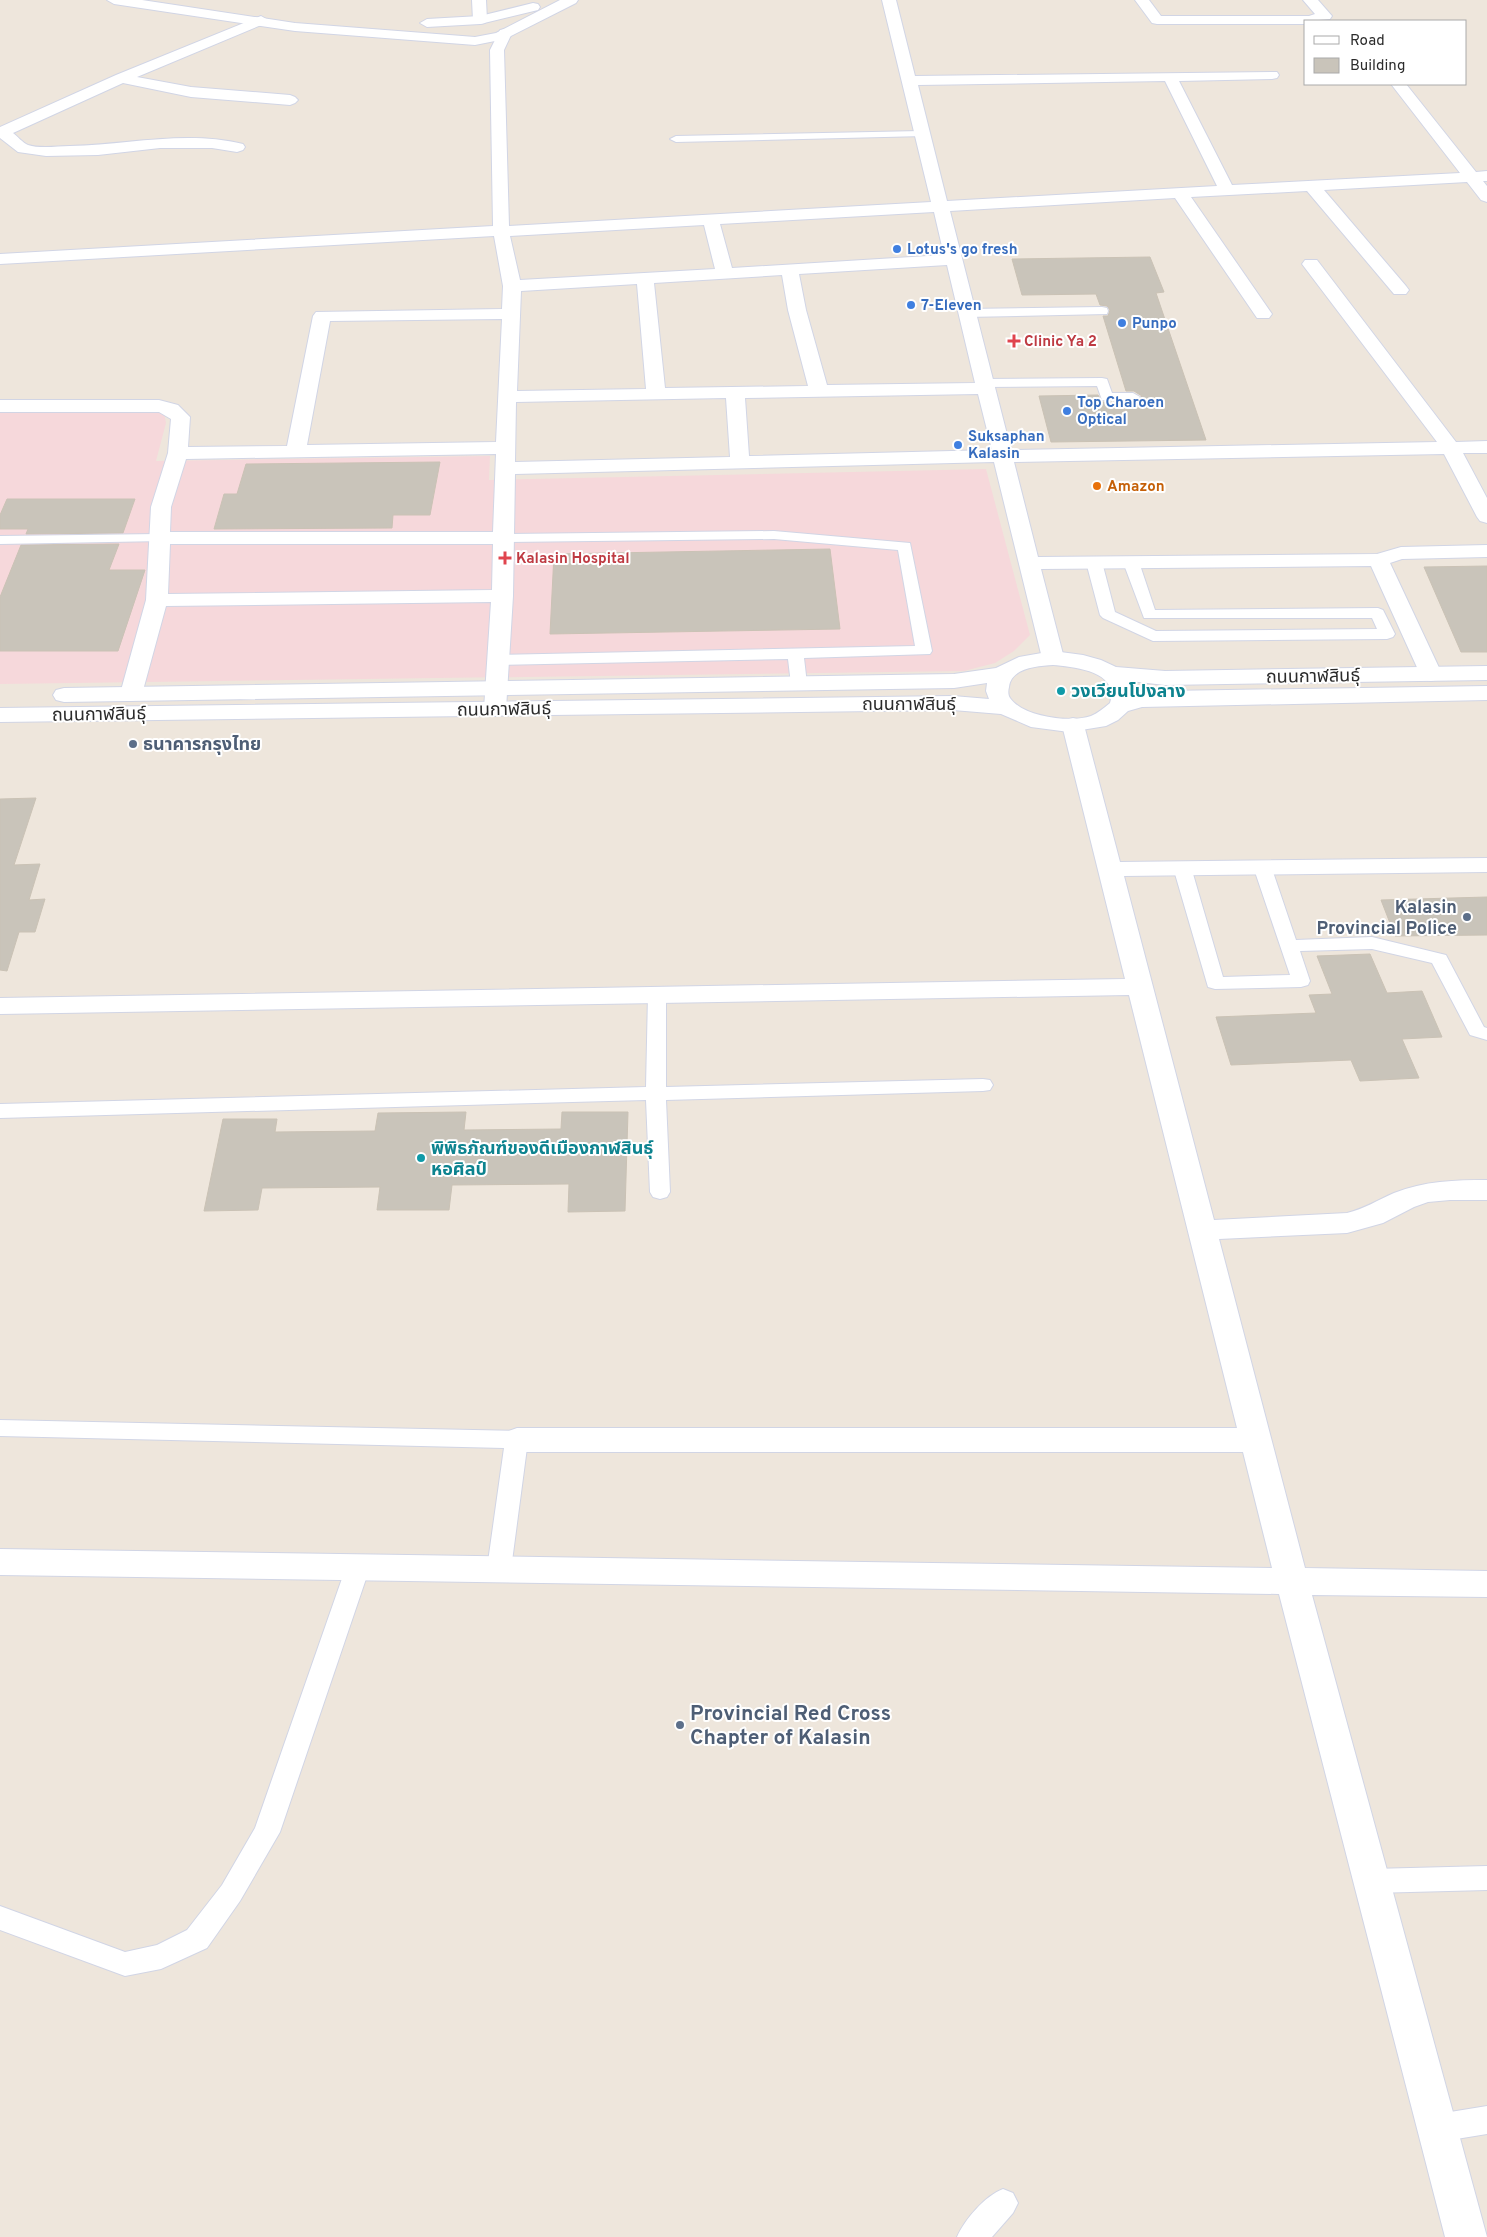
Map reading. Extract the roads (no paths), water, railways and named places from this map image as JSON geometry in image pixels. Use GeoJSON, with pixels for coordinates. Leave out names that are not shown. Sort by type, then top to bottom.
{"type":"FeatureCollection","features":[{"type":"Feature","properties":{"kind":"street"},"geometry":{"type":"LineString","coordinates":[[114,0],[261,20],[294,27],[501,42],[571,0]]}},
{"type":"Feature","properties":{"kind":"street"},"geometry":{"type":"LineString","coordinates":[[479,0],[480,20]]}},
{"type":"Feature","properties":{"kind":"street"},"geometry":{"type":"LineString","coordinates":[[470,40],[451,36],[447,32],[448,29],[460,23],[480,20],[560,0]]}},
{"type":"Feature","properties":{"kind":"street"},"geometry":{"type":"LineString","coordinates":[[890,0],[921,134],[941,207],[984,386],[1031,563],[1053,658]]}},
{"type":"Feature","properties":{"kind":"street"},"geometry":{"type":"LineString","coordinates":[[1142,0],[1157,20],[1309,20],[1325,16],[1310,0]]}},
{"type":"Feature","properties":{"kind":"street"},"geometry":{"type":"LineString","coordinates":[[1,133],[121,78],[261,20],[374,25],[480,20],[502,24],[506,27],[508,30],[501,42],[501,231],[512,286],[506,396],[502,596],[496,699]]}},
{"type":"Feature","properties":{"kind":"street"},"geometry":{"type":"LineString","coordinates":[[910,81],[1272,75]]}},
{"type":"Feature","properties":{"kind":"street"},"geometry":{"type":"LineString","coordinates":[[1170,77],[1228,190]]}},
{"type":"Feature","properties":{"kind":"street"},"geometry":{"type":"LineString","coordinates":[[121,78],[191,92],[290,100]]}},
{"type":"Feature","properties":{"kind":"street"},"geometry":{"type":"LineString","coordinates":[[1399,85],[1479,176],[1487,197]]}},
{"type":"Feature","properties":{"kind":"street"},"geometry":{"type":"LineString","coordinates":[[1,133],[24,149],[46,151],[98,150],[160,142],[212,143],[237,147]]}},
{"type":"Feature","properties":{"kind":"street"},"geometry":{"type":"LineString","coordinates":[[0,260],[1479,176]]}},
{"type":"Feature","properties":{"kind":"street"},"geometry":{"type":"LineString","coordinates":[[1312,186],[1400,290]]}},
{"type":"Feature","properties":{"kind":"street"},"geometry":{"type":"LineString","coordinates":[[1180,193],[1264,314]]}},
{"type":"Feature","properties":{"kind":"street"},"geometry":{"type":"LineString","coordinates":[[710,220],[726,274]]}},
{"type":"Feature","properties":{"kind":"street"},"geometry":{"type":"LineString","coordinates":[[512,286],[953,260]]}},
{"type":"Feature","properties":{"kind":"street"},"geometry":{"type":"LineString","coordinates":[[1311,264],[1451,448],[1487,517]]}},
{"type":"Feature","properties":{"kind":"street"},"geometry":{"type":"LineString","coordinates":[[790,270],[797,310],[819,391]]}},
{"type":"Feature","properties":{"kind":"street"},"geometry":{"type":"LineString","coordinates":[[646,278],[656,394]]}},
{"type":"Feature","properties":{"kind":"street"},"geometry":{"type":"LineString","coordinates":[[296,451],[322,316],[511,314]]}},
{"type":"Feature","properties":{"kind":"street"},"geometry":{"type":"LineString","coordinates":[[506,396],[735,393],[984,386]]}},
{"type":"Feature","properties":{"kind":"street"},"geometry":{"type":"LineString","coordinates":[[735,393],[740,463]]}},
{"type":"Feature","properties":{"kind":"street"},"geometry":{"type":"LineString","coordinates":[[0,406],[159,406],[171,409],[181,416],[178,453],[161,507],[158,600],[131,694]]}},
{"type":"Feature","properties":{"kind":"street"},"geometry":{"type":"LineString","coordinates":[[504,468],[1487,447]]}},
{"type":"Feature","properties":{"kind":"street"},"geometry":{"type":"LineString","coordinates":[[178,453],[505,448]]}},
{"type":"Feature","properties":{"kind":"street"},"geometry":{"type":"LineString","coordinates":[[159,538],[504,538]]}},
{"type":"Feature","properties":{"kind":"street"},"geometry":{"type":"LineString","coordinates":[[1031,563],[1378,560],[1401,554],[1487,552]]}},
{"type":"Feature","properties":{"kind":"street"},"geometry":{"type":"LineString","coordinates":[[1378,560],[1431,674]]}},
{"type":"Feature","properties":{"kind":"street"},"geometry":{"type":"LineString","coordinates":[[158,600],[502,596]]}},
{"type":"Feature","properties":{"kind":"street","name":"ถนนกาฬสินธุ์"},"geometry":{"type":"LineString","coordinates":[[0,715],[496,699],[799,684],[954,681],[1002,674],[1025,662],[1053,658],[1087,663],[1110,673],[1165,678],[1487,673]]}},
{"type":"Feature","properties":{"kind":"street"},"geometry":{"type":"LineString","coordinates":[[1110,673],[1121,683],[1124,695],[1120,706]]}},
{"type":"Feature","properties":{"kind":"street"},"geometry":{"type":"LineString","coordinates":[[1002,674],[996,684],[997,694],[1008,708]]}},
{"type":"Feature","properties":{"kind":"street","name":"ถนนกาฬสินธุ์"},"geometry":{"type":"LineString","coordinates":[[0,697],[131,694],[953,703],[1008,708],[1014,713],[1031,720],[1052,725],[1073,725],[1094,722],[1110,715],[1120,706],[1140,700],[1487,693]]}},
{"type":"Feature","properties":{"kind":"street"},"geometry":{"type":"LineString","coordinates":[[1073,725],[1292,1581],[1466,2237]]}},
{"type":"Feature","properties":{"kind":"street"},"geometry":{"type":"LineString","coordinates":[[1110,869],[1487,865]]}},
{"type":"Feature","properties":{"kind":"street"},"geometry":{"type":"LineString","coordinates":[[0,1006],[1140,987]]}},
{"type":"Feature","properties":{"kind":"street"},"geometry":{"type":"LineString","coordinates":[[1203,1230],[1347,1223],[1373,1216],[1404,1200],[1425,1193],[1450,1190],[1487,1190]]}},
{"type":"Feature","properties":{"kind":"street"},"geometry":{"type":"LineString","coordinates":[[517,1440],[1256,1440]]}},
{"type":"Feature","properties":{"kind":"street"},"geometry":{"type":"LineString","coordinates":[[0,1562],[1487,1584]]}},
{"type":"Feature","properties":{"kind":"lane"},"geometry":{"type":"LineString","coordinates":[[676,138],[921,134]]}},
{"type":"Feature","properties":{"kind":"lane"},"geometry":{"type":"LineString","coordinates":[[966,313],[1102,311]]}},
{"type":"Feature","properties":{"kind":"lane"},"geometry":{"type":"LineString","coordinates":[[984,386],[1102,382],[1107,397],[1134,397]]}},
{"type":"Feature","properties":{"kind":"lane"},"geometry":{"type":"LineString","coordinates":[[499,660],[924,651],[905,546],[774,535],[504,538]]}},
{"type":"Feature","properties":{"kind":"lane"},"geometry":{"type":"LineString","coordinates":[[0,540],[159,538]]}},
{"type":"Feature","properties":{"kind":"lane"},"geometry":{"type":"LineString","coordinates":[[1094,562],[1108,615],[1153,636],[1387,634],[1378,613],[1149,615],[1132,562]]}},
{"type":"Feature","properties":{"kind":"lane"},"geometry":{"type":"LineString","coordinates":[[796,654],[799,684]]}},
{"type":"Feature","properties":{"kind":"lane"},"geometry":{"type":"LineString","coordinates":[[1182,867],[1215,983],[1301,982],[1262,866]]}},
{"type":"Feature","properties":{"kind":"lane"},"geometry":{"type":"LineString","coordinates":[[1288,946],[1372,943],[1439,959],[1478,1031],[1487,1034]]}},
{"type":"Feature","properties":{"kind":"lane"},"geometry":{"type":"LineString","coordinates":[[657,995],[656,1093],[660,1192]]}},
{"type":"Feature","properties":{"kind":"lane"},"geometry":{"type":"LineString","coordinates":[[0,1111],[984,1085]]}},
{"type":"Feature","properties":{"kind":"lane"},"geometry":{"type":"LineString","coordinates":[[0,1428],[517,1440],[499,1569]]}},
{"type":"Feature","properties":{"kind":"lane"},"geometry":{"type":"LineString","coordinates":[[0,1918],[124,1964],[161,1957],[197,1939],[231,1893],[267,1832],[358,1567]]}},
{"type":"Feature","properties":{"kind":"lane"},"geometry":{"type":"LineString","coordinates":[[1372,1881],[1487,1878]]}},
{"type":"Feature","properties":{"kind":"lane"},"geometry":{"type":"LineString","coordinates":[[1438,2128],[1487,2120]]}},
{"type":"Feature","properties":{"kind":"lane"},"geometry":{"type":"LineString","coordinates":[[972,2237],[1004,2202]]}},
{"type":"Feature","properties":{"kind":"place","name":"Lotus's go fresh"},"geometry":{"type":"Point","coordinates":[897,249]}},
{"type":"Feature","properties":{"kind":"place","name":"7-Eleven"},"geometry":{"type":"Point","coordinates":[911,305]}},
{"type":"Feature","properties":{"kind":"place","name":"Punpo"},"geometry":{"type":"Point","coordinates":[1122,323]}},
{"type":"Feature","properties":{"kind":"place","name":"Clinic Ya 2"},"geometry":{"type":"Point","coordinates":[1014,341]}},
{"type":"Feature","properties":{"kind":"place","name":"Top Charoen Optical"},"geometry":{"type":"Point","coordinates":[1067,411]}},
{"type":"Feature","properties":{"kind":"place","name":"Suksaphan Kalasin"},"geometry":{"type":"Point","coordinates":[958,445]}},
{"type":"Feature","properties":{"kind":"place","name":"Amazon"},"geometry":{"type":"Point","coordinates":[1097,486]}},
{"type":"Feature","properties":{"kind":"place","name":"Kalasin Hospital"},"geometry":{"type":"Point","coordinates":[505,558]}},
{"type":"Feature","properties":{"kind":"place","name":"วงเวียนโปงลาง"},"geometry":{"type":"Point","coordinates":[1061,691]}},
{"type":"Feature","properties":{"kind":"place","name":"ธนาคารกรุงไทย"},"geometry":{"type":"Point","coordinates":[133,744]}},
{"type":"Feature","properties":{"kind":"place","name":"Kalasin Provincial Police"},"geometry":{"type":"Point","coordinates":[1467,917]}},
{"type":"Feature","properties":{"kind":"place","name":"พิพิธภัณฑ์ของดีเมืองกาฬสินธุ์ หอศิลป์"},"geometry":{"type":"Point","coordinates":[421,1158]}},
{"type":"Feature","properties":{"kind":"place","name":"Provincial Red Cross Chapter of Kalasin"},"geometry":{"type":"Point","coordinates":[680,1725]}}]}
